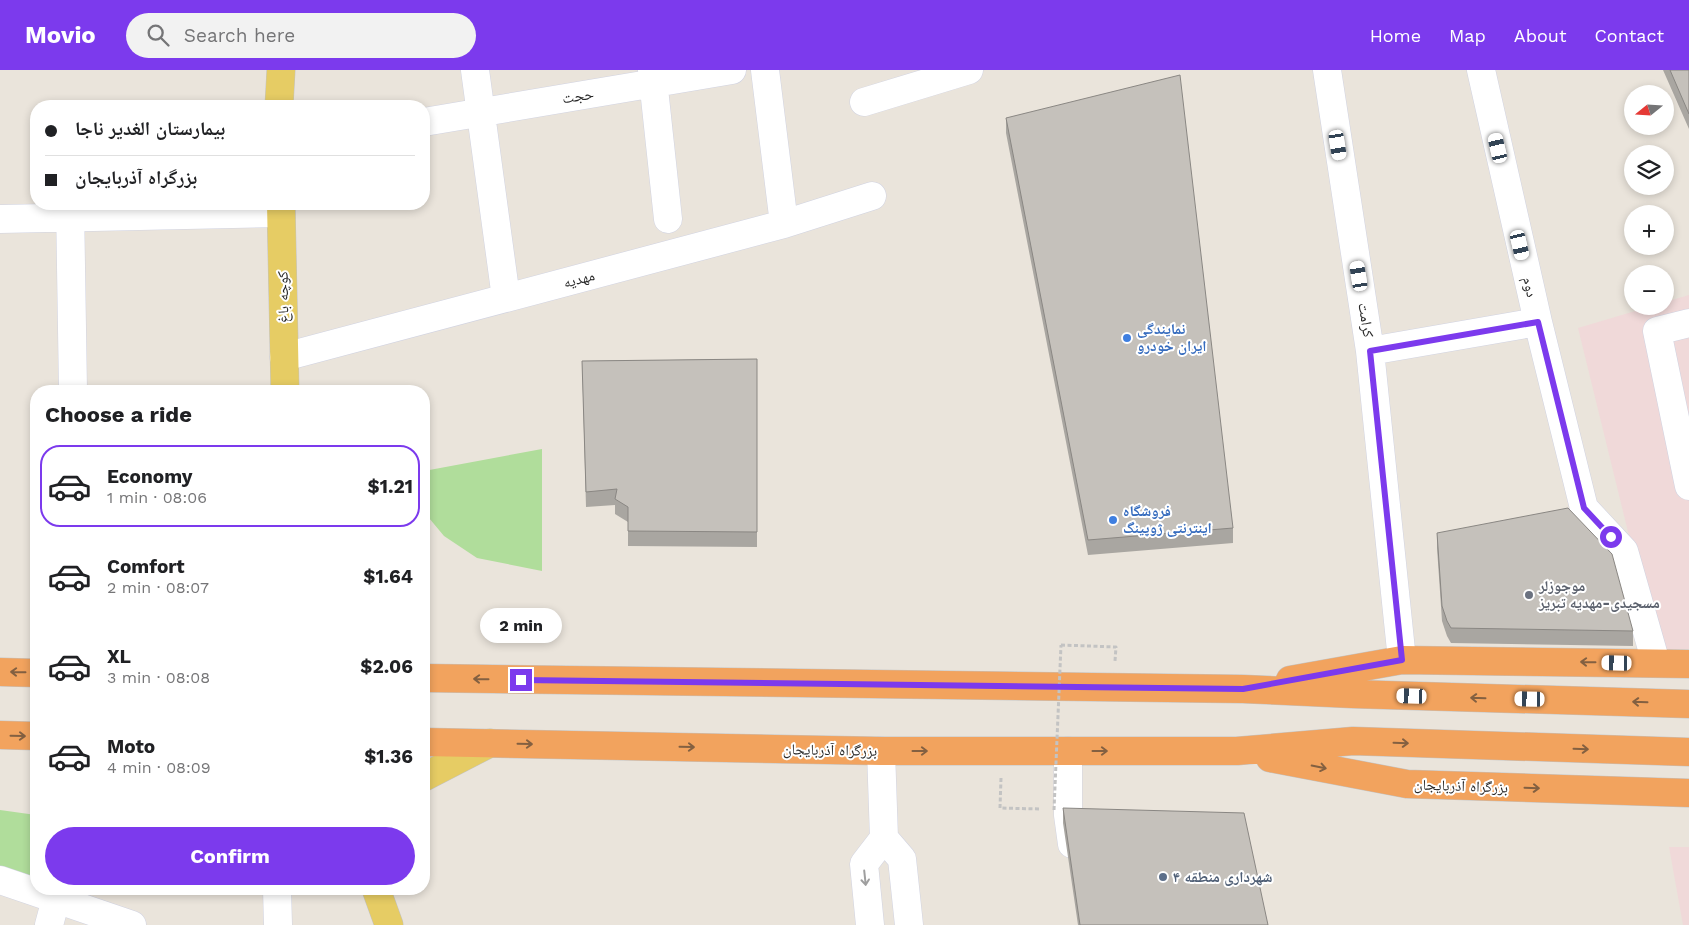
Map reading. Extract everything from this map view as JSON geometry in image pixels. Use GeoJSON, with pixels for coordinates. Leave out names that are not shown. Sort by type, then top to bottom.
{"type":"FeatureCollection","features":[{"type":"Feature","properties":{"kind":"highway"},"geometry":{"type":"LineString","coordinates":[[1243,689],[1402,660],[1689,664]]}},
{"type":"Feature","properties":{"kind":"highway"},"geometry":{"type":"LineString","coordinates":[[0,672],[30,672]]}},
{"type":"Feature","properties":{"kind":"highway"},"geometry":{"type":"LineString","coordinates":[[430,674],[1243,689],[1689,704]]}},
{"type":"Feature","properties":{"kind":"highway"},"geometry":{"type":"LineString","coordinates":[[0,735],[30,736]]}},
{"type":"Feature","properties":{"kind":"highway","name":"بزرگراه آذربایجان"},"geometry":{"type":"LineString","coordinates":[[430,742],[881,751],[1237,751],[1352,741],[1689,752]]}},
{"type":"Feature","properties":{"kind":"highway","name":"بزرگراه آذربایجان"},"geometry":{"type":"LineString","coordinates":[[1237,751],[1407,784],[1689,793]]}},
{"type":"Feature","properties":{"kind":"main road"},"geometry":{"type":"LineString","coordinates":[[279,100],[281,70]]}},
{"type":"Feature","properties":{"kind":"main road","name":"کوچه باغ"},"geometry":{"type":"LineString","coordinates":[[281,210],[285,385]]}},
{"type":"Feature","properties":{"kind":"main road"},"geometry":{"type":"LineString","coordinates":[[430,774],[490,743]]}},
{"type":"Feature","properties":{"kind":"main road"},"geometry":{"type":"LineString","coordinates":[[378,895],[389,925]]}},
{"type":"Feature","properties":{"kind":"street"},"geometry":{"type":"LineString","coordinates":[[475,70],[506,298]]}},
{"type":"Feature","properties":{"kind":"street","name":"حجت"},"geometry":{"type":"LineString","coordinates":[[430,121],[652,77],[732,70]]}},
{"type":"Feature","properties":{"kind":"street"},"geometry":{"type":"LineString","coordinates":[[765,70],[784,224]]}},
{"type":"Feature","properties":{"kind":"street"},"geometry":{"type":"LineString","coordinates":[[864,102],[969,70]]}},
{"type":"Feature","properties":{"kind":"street","name":"کرامت"},"geometry":{"type":"LineString","coordinates":[[1327,70],[1370,351],[1402,660]]}},
{"type":"Feature","properties":{"kind":"street","name":"دوم"},"geometry":{"type":"LineString","coordinates":[[1480,70],[1538,322],[1584,508],[1624,552],[1656,663]]}},
{"type":"Feature","properties":{"kind":"street"},"geometry":{"type":"LineString","coordinates":[[652,77],[668,219]]}},
{"type":"Feature","properties":{"kind":"street","name":"مهدیه"},"geometry":{"type":"LineString","coordinates":[[284,357],[784,224],[872,196]]}},
{"type":"Feature","properties":{"kind":"street"},"geometry":{"type":"LineString","coordinates":[[0,219],[70,211],[176,210]]}},
{"type":"Feature","properties":{"kind":"street"},"geometry":{"type":"LineString","coordinates":[[70,211],[73,385]]}},
{"type":"Feature","properties":{"kind":"street"},"geometry":{"type":"LineString","coordinates":[[1370,351],[1538,322]]}},
{"type":"Feature","properties":{"kind":"street"},"geometry":{"type":"LineString","coordinates":[[1689,324],[1657,330],[1689,486]]}},
{"type":"Feature","properties":{"kind":"street"},"geometry":{"type":"LineString","coordinates":[[881,751],[884,838],[902,859],[909,925]]}},
{"type":"Feature","properties":{"kind":"street"},"geometry":{"type":"LineString","coordinates":[[1068,751],[1068,814],[1076,864]]}},
{"type":"Feature","properties":{"kind":"street"},"geometry":{"type":"LineString","coordinates":[[870,925],[864,864],[884,838]]}},
{"type":"Feature","properties":{"kind":"street"},"geometry":{"type":"LineString","coordinates":[[0,880],[30,890]]}},
{"type":"Feature","properties":{"kind":"street"},"geometry":{"type":"LineString","coordinates":[[44,895],[132,925]]}},
{"type":"Feature","properties":{"kind":"street"},"geometry":{"type":"LineString","coordinates":[[278,895],[278,925]]}},
{"type":"Feature","properties":{"kind":"street"},"geometry":{"type":"LineString","coordinates":[[49,925],[56,899]]}},
{"type":"Feature","properties":{"kind":"path"},"geometry":{"type":"LineString","coordinates":[[1000,808],[1054,810],[1060,645],[1116,647]]}},
{"type":"Feature","properties":{"kind":"shaded area"},"geometry":{"type":"Polygon","coordinates":[[[1689,295],[1689,649],[1657,650],[1578,328],[1624,314],[1674,315],[1674,299],[1689,295]]]}},
{"type":"Feature","properties":{"kind":"shaded area"},"geometry":{"type":"Polygon","coordinates":[[[1669,847],[1689,847],[1689,925],[1683,925],[1669,847]]]}},
{"type":"Feature","properties":{"kind":"green space"},"geometry":{"type":"Polygon","coordinates":[[[542,449],[542,571],[477,558],[444,536],[430,519],[430,470],[542,449]]]}},
{"type":"Feature","properties":{"kind":"green space"},"geometry":{"type":"Polygon","coordinates":[[[0,810],[30,814],[30,888],[0,880],[0,810]]]}},
{"type":"Feature","properties":{"kind":"building"},"geometry":{"type":"Polygon","coordinates":[[[1670,70],[1689,70],[1689,114],[1670,70]]]}},
{"type":"Feature","properties":{"kind":"building","name":"نمایندگی ایران خودرو"},"geometry":{"type":"Polygon","coordinates":[[[1180,75],[1233,528],[1088,540],[1006,118],[1180,75]]]}},
{"type":"Feature","properties":{"kind":"building"},"geometry":{"type":"Polygon","coordinates":[[[757,359],[757,532],[628,531],[628,507],[615,499],[617,489],[586,492],[582,361],[757,359]]]}},
{"type":"Feature","properties":{"kind":"building","name":"موجوزلر مسجیدی-مهدیه تبریز"},"geometry":{"type":"Polygon","coordinates":[[[1568,508],[1612,554],[1633,631],[1451,628],[1442,606],[1437,533],[1568,508]]]}},
{"type":"Feature","properties":{"kind":"building","name":"شهرداری منطقه ۴"},"geometry":{"type":"Polygon","coordinates":[[[1063,808],[1244,813],[1268,925],[1080,925],[1063,808]]]}},
{"type":"Feature","properties":{"kind":"place","name":"نمایندگی ایران خودرو"},"geometry":{"type":"Point","coordinates":[1127,338]}},
{"type":"Feature","properties":{"kind":"place","name":"فروشگاه اینترنتی ژوپینگ"},"geometry":{"type":"Point","coordinates":[1113,520]}},
{"type":"Feature","properties":{"kind":"place","name":"موجوزلر مسجیدی-مهدیه تبریز"},"geometry":{"type":"Point","coordinates":[1529,595]}},
{"type":"Feature","properties":{"kind":"place","name":"شهرداری منطقه ۴"},"geometry":{"type":"Point","coordinates":[1163,877]}},
{"type":"Feature","properties":{"kind":"route"},"geometry":{"type":"LineString","coordinates":[[521,680],[1243,689],[1402,660],[1370,351],[1538,322],[1584,508],[1611,537]]}}]}
